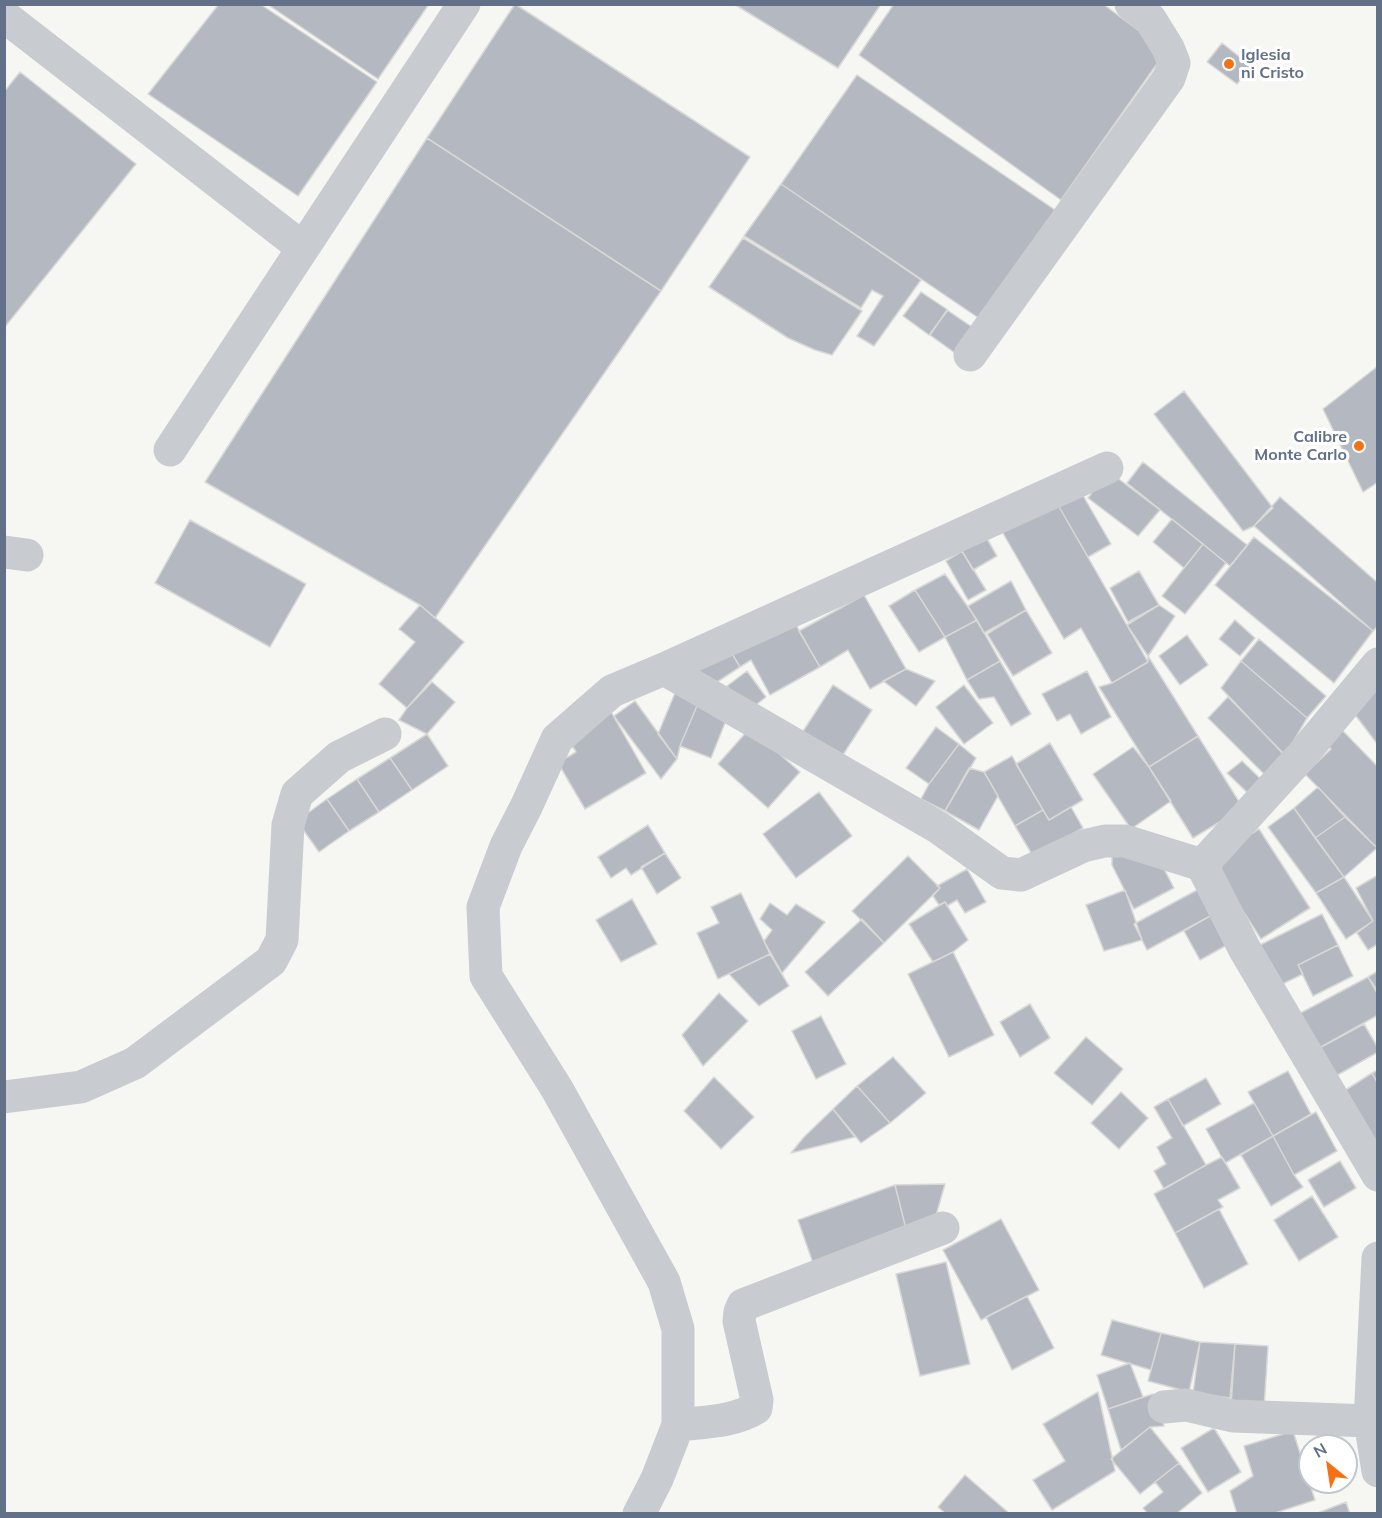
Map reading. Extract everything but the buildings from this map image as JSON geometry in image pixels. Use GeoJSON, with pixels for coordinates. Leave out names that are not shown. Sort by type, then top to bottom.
{"type":"FeatureCollection","features":[{"type":"Feature","properties":{"kind":"street"},"geometry":{"type":"LineString","coordinates":[[170,450],[464,4]]}},
{"type":"Feature","properties":{"kind":"street"},"geometry":{"type":"LineString","coordinates":[[970,355],[1170,78],[1174,63],[1148,9]]}},
{"type":"Feature","properties":{"kind":"street"},"geometry":{"type":"LineString","coordinates":[[4,16],[303,248]]}},
{"type":"Feature","properties":{"kind":"street"},"geometry":{"type":"LineString","coordinates":[[639,1514],[657,1479],[678,1425],[678,1329],[664,1282],[557,1089],[486,976],[483,907],[506,846],[557,739],[612,691],[1107,468]]}},
{"type":"Feature","properties":{"kind":"street"},"geometry":{"type":"LineString","coordinates":[[1202,865],[1303,754],[1377,664]]}},
{"type":"Feature","properties":{"kind":"street"},"geometry":{"type":"LineString","coordinates":[[664,669],[939,828],[1002,873],[1021,875],[1083,846],[1105,841],[1125,841],[1202,865],[1244,948],[1377,1175]]}},
{"type":"Feature","properties":{"kind":"street"},"geometry":{"type":"LineString","coordinates":[[4,1097],[81,1087],[135,1063],[271,961],[282,940],[288,825],[297,794],[339,757],[386,734]]}},
{"type":"Feature","properties":{"kind":"street"},"geometry":{"type":"LineString","coordinates":[[678,1425],[746,1414],[756,1408],[757,1400],[739,1321],[743,1305],[943,1228]]}},
{"type":"Feature","properties":{"kind":"street"},"geometry":{"type":"LineString","coordinates":[[1377,1258],[1374,1421],[1377,1472]]}},
{"type":"Feature","properties":{"kind":"street"},"geometry":{"type":"LineString","coordinates":[[1164,1407],[1186,1405],[1233,1416],[1374,1421]]}},
{"type":"Feature","properties":{"kind":"place","name":"Iglesia ni Cristo"},"geometry":{"type":"Point","coordinates":[1229,64]}},
{"type":"Feature","properties":{"kind":"place","name":"Calibre Monte Carlo"},"geometry":{"type":"Point","coordinates":[1359,446]}}]}
